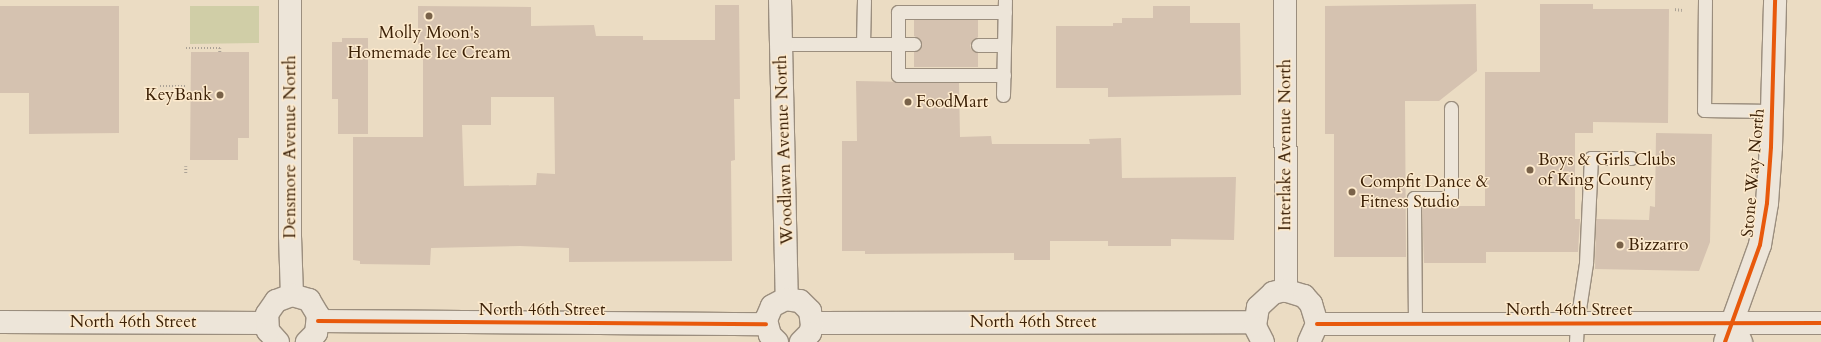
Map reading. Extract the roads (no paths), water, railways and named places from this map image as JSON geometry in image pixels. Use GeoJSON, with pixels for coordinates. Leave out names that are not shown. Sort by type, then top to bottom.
{"type":"FeatureCollection","features":[{"type":"Feature","properties":{"kind":"street","name":"Densmore Avenue North"},"geometry":{"type":"LineString","coordinates":[[290,0],[290,236],[292,295]]}},
{"type":"Feature","properties":{"kind":"street","name":"Woodlawn Avenue North"},"geometry":{"type":"LineString","coordinates":[[780,0],[787,299]]}},
{"type":"Feature","properties":{"kind":"street","name":"Interlake Avenue North"},"geometry":{"type":"LineString","coordinates":[[1285,0],[1286,291]]}},
{"type":"Feature","properties":{"kind":"street","name":"Stone Way North"},"geometry":{"type":"LineString","coordinates":[[1733,336],[1760,245],[1767,203],[1772,111],[1775,0]]}},
{"type":"Feature","properties":{"kind":"street"},"geometry":{"type":"LineString","coordinates":[[1263,342],[1258,335],[1255,322],[1258,306],[1264,299],[1273,293],[1286,291],[1304,296],[1311,304],[1313,333]]}},
{"type":"Feature","properties":{"kind":"street"},"geometry":{"type":"LineString","coordinates":[[278,342],[268,331],[266,323],[270,306],[283,296],[292,295],[309,300],[315,307],[318,321],[316,333],[307,342]]}},
{"type":"Feature","properties":{"kind":"street"},"geometry":{"type":"LineString","coordinates":[[777,342],[770,335],[766,324],[772,306],[787,299],[800,301],[810,312],[812,323],[810,333],[801,342]]}},
{"type":"Feature","properties":{"kind":"street","name":"North 46th Street"},"geometry":{"type":"LineString","coordinates":[[318,321],[766,324]]}},
{"type":"Feature","properties":{"kind":"street","name":"North 46th Street"},"geometry":{"type":"LineString","coordinates":[[0,322],[266,323]]}},
{"type":"Feature","properties":{"kind":"street","name":"North 46th Street"},"geometry":{"type":"LineString","coordinates":[[812,323],[1255,322]]}},
{"type":"Feature","properties":{"kind":"street","name":"North 46th Street"},"geometry":{"type":"LineString","coordinates":[[1313,333],[1415,323],[1576,332],[1733,336],[1821,323]]}},
{"type":"Feature","properties":{"kind":"lane"},"geometry":{"type":"LineString","coordinates":[[863,44],[864,0]]}},
{"type":"Feature","properties":{"kind":"lane"},"geometry":{"type":"LineString","coordinates":[[1705,0],[1704,110],[1772,111]]}},
{"type":"Feature","properties":{"kind":"lane"},"geometry":{"type":"LineString","coordinates":[[1004,75],[898,75],[898,12],[1005,6],[1004,95]]}},
{"type":"Feature","properties":{"kind":"lane"},"geometry":{"type":"LineString","coordinates":[[781,44],[914,44]]}},
{"type":"Feature","properties":{"kind":"lane"},"geometry":{"type":"LineString","coordinates":[[978,44],[1004,45]]}},
{"type":"Feature","properties":{"kind":"lane"},"geometry":{"type":"LineString","coordinates":[[1415,323],[1414,198],[1451,198],[1451,108]]}},
{"type":"Feature","properties":{"kind":"lane"},"geometry":{"type":"LineString","coordinates":[[1576,332],[1586,263],[1591,158],[1631,158]]}},
{"type":"Feature","properties":{"kind":"place","name":"Molly Moon's Homemade Ice Cream"},"geometry":{"type":"Point","coordinates":[429,16]}},
{"type":"Feature","properties":{"kind":"place","name":"KeyBank"},"geometry":{"type":"Point","coordinates":[220,95]}},
{"type":"Feature","properties":{"kind":"place","name":"FoodMart"},"geometry":{"type":"Point","coordinates":[908,102]}},
{"type":"Feature","properties":{"kind":"place","name":"Boys & Girls Clubs of King County"},"geometry":{"type":"Point","coordinates":[1530,170]}},
{"type":"Feature","properties":{"kind":"place","name":"Compfit Dance & Fitness Studio"},"geometry":{"type":"Point","coordinates":[1352,192]}},
{"type":"Feature","properties":{"kind":"place","name":"Bizzarro"},"geometry":{"type":"Point","coordinates":[1620,245]}}]}
